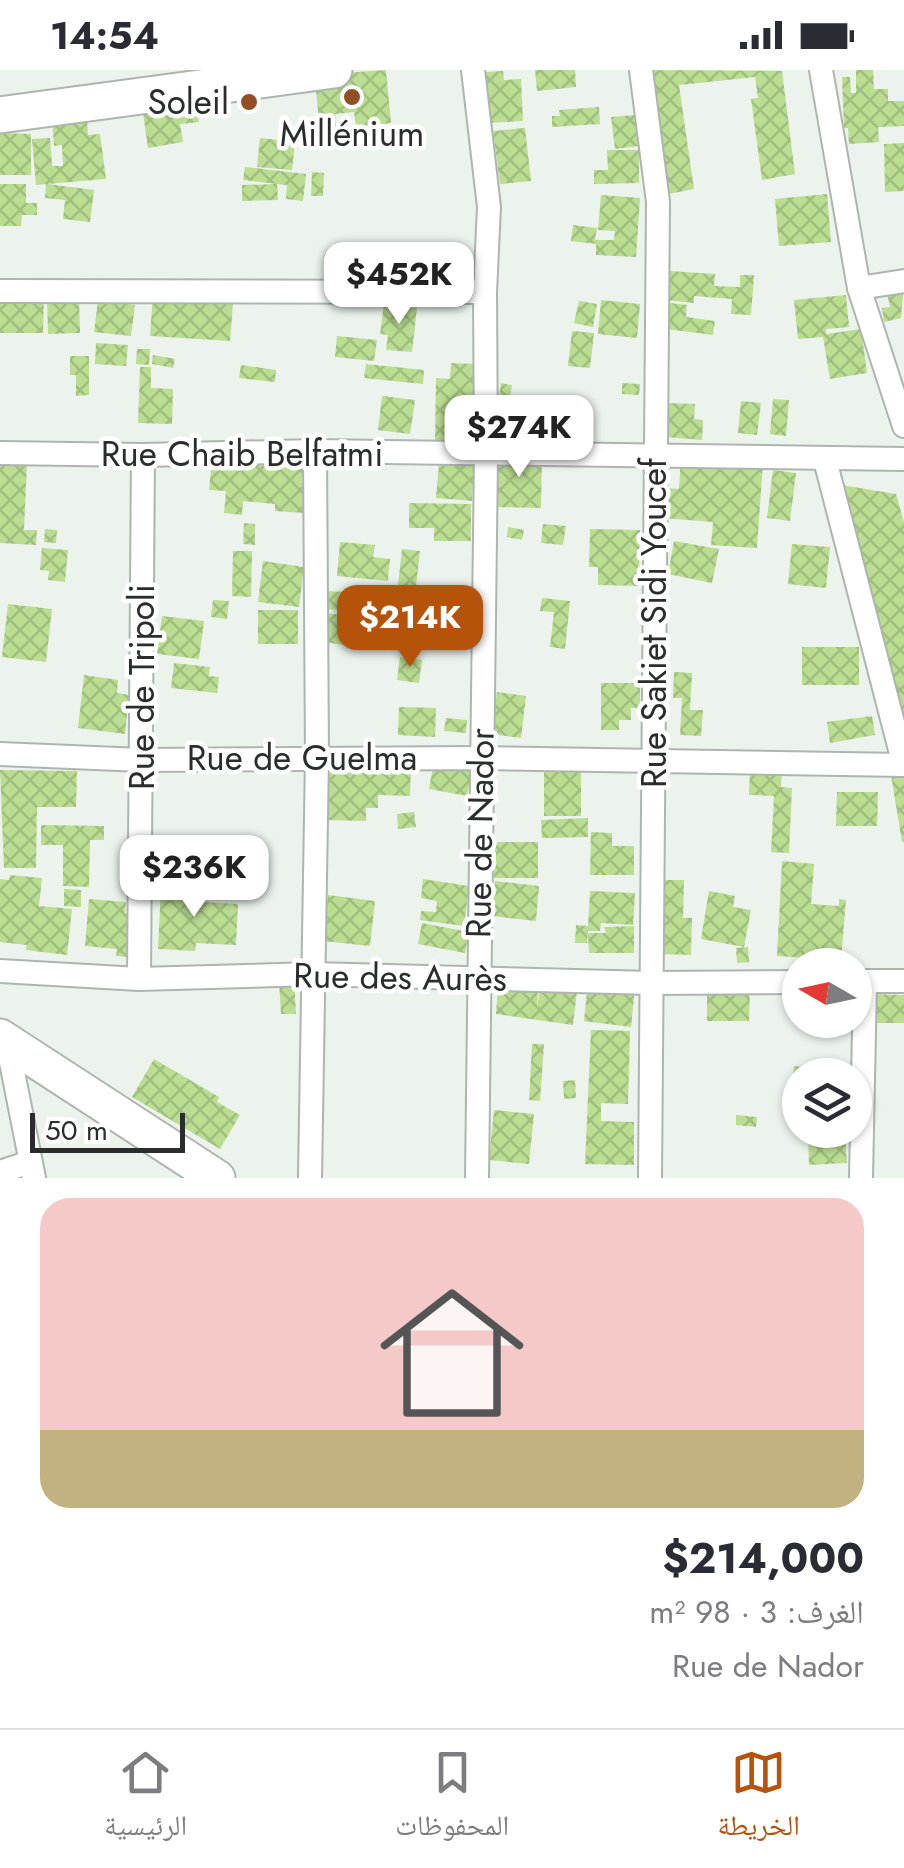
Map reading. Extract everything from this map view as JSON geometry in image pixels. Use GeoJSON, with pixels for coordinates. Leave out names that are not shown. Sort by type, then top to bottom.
{"type":"FeatureCollection","features":[{"type":"Feature","properties":{"kind":"main road"},"geometry":{"type":"LineString","coordinates":[[0,115],[208,79],[334,70]]}},
{"type":"Feature","properties":{"kind":"main road"},"geometry":{"type":"LineString","coordinates":[[4,1039],[217,1178]]}},
{"type":"Feature","properties":{"kind":"street","name":"Rue de Nador"},"geometry":{"type":"LineString","coordinates":[[473,70],[489,207],[477,1178]]}},
{"type":"Feature","properties":{"kind":"street","name":"Rue Sakiet Sidi Youcef"},"geometry":{"type":"LineString","coordinates":[[641,70],[658,202],[650,1178]]}},
{"type":"Feature","properties":{"kind":"street"},"geometry":{"type":"LineString","coordinates":[[821,70],[859,288],[904,426]]}},
{"type":"Feature","properties":{"kind":"street"},"geometry":{"type":"LineString","coordinates":[[859,288],[904,282]]}},
{"type":"Feature","properties":{"kind":"street"},"geometry":{"type":"LineString","coordinates":[[0,291],[486,292]]}},
{"type":"Feature","properties":{"kind":"street"},"geometry":{"type":"LineString","coordinates":[[310,1178],[317,756],[314,452]]}},
{"type":"Feature","properties":{"kind":"street","name":"Rue Chaib Belfatmi"},"geometry":{"type":"LineString","coordinates":[[0,453],[314,452],[904,459]]}},
{"type":"Feature","properties":{"kind":"street","name":"Rue de Tripoli"},"geometry":{"type":"LineString","coordinates":[[139,979],[143,455]]}},
{"type":"Feature","properties":{"kind":"street"},"geometry":{"type":"LineString","coordinates":[[825,460],[904,765]]}},
{"type":"Feature","properties":{"kind":"street","name":"Rue de Guelma"},"geometry":{"type":"LineString","coordinates":[[0,754],[142,760],[317,756],[904,765]]}},
{"type":"Feature","properties":{"kind":"street","name":"Rue des Aurès"},"geometry":{"type":"LineString","coordinates":[[0,971],[139,979],[313,974],[782,982]]}},
{"type":"Feature","properties":{"kind":"street"},"geometry":{"type":"LineString","coordinates":[[872,981],[904,981]]}},
{"type":"Feature","properties":{"kind":"street"},"geometry":{"type":"LineString","coordinates":[[861,1038],[862,1178]]}},
{"type":"Feature","properties":{"kind":"street"},"geometry":{"type":"LineString","coordinates":[[0,1172],[32,1170],[4,1039]]}},
{"type":"Feature","properties":{"kind":"building","name":"Millénium"},"geometry":{"type":"Polygon","coordinates":[[[386,70],[391,123],[356,127],[354,112],[335,114],[337,138],[321,139],[315,81],[329,74],[386,70]]]}},
{"type":"Feature","properties":{"kind":"building"},"geometry":{"type":"Polygon","coordinates":[[[535,70],[575,70],[576,87],[537,91],[535,70]]]}},
{"type":"Feature","properties":{"kind":"building"},"geometry":{"type":"Polygon","coordinates":[[[643,70],[782,71],[795,174],[762,180],[751,99],[758,98],[755,77],[679,85],[694,189],[658,196],[643,70]]]}},
{"type":"Feature","properties":{"kind":"building"},"geometry":{"type":"Polygon","coordinates":[[[856,70],[873,70],[874,89],[888,89],[888,101],[904,101],[904,126],[878,127],[879,142],[849,144],[848,128],[844,128],[842,77],[850,77],[851,93],[856,93],[856,70]]]}},
{"type":"Feature","properties":{"kind":"building"},"geometry":{"type":"Polygon","coordinates":[[[503,71],[504,80],[521,79],[523,121],[488,123],[486,72],[503,71]]]}},
{"type":"Feature","properties":{"kind":"building"},"geometry":{"type":"Polygon","coordinates":[[[196,105],[199,122],[180,124],[183,142],[148,148],[143,113],[196,105]]]}},
{"type":"Feature","properties":{"kind":"building"},"geometry":{"type":"Polygon","coordinates":[[[599,107],[600,124],[552,127],[552,116],[560,116],[559,110],[599,107]]]}},
{"type":"Feature","properties":{"kind":"building"},"geometry":{"type":"Polygon","coordinates":[[[87,114],[88,135],[100,134],[106,179],[47,184],[94,190],[90,222],[63,219],[65,200],[45,198],[46,184],[36,185],[32,139],[50,138],[52,166],[63,166],[62,145],[54,146],[52,117],[87,114]]]}},
{"type":"Feature","properties":{"kind":"building"},"geometry":{"type":"Polygon","coordinates":[[[634,115],[638,146],[615,149],[611,117],[634,115]]]}},
{"type":"Feature","properties":{"kind":"building"},"geometry":{"type":"Polygon","coordinates":[[[525,128],[531,181],[500,184],[493,131],[525,128]]]}},
{"type":"Feature","properties":{"kind":"building"},"geometry":{"type":"Polygon","coordinates":[[[0,133],[31,134],[31,175],[0,175],[0,133]]]}},
{"type":"Feature","properties":{"kind":"building"},"geometry":{"type":"Polygon","coordinates":[[[260,138],[295,142],[292,170],[257,167],[260,138]]]}},
{"type":"Feature","properties":{"kind":"building"},"geometry":{"type":"Polygon","coordinates":[[[904,143],[904,191],[885,192],[884,144],[904,143]]]}},
{"type":"Feature","properties":{"kind":"building"},"geometry":{"type":"Polygon","coordinates":[[[607,150],[639,150],[639,183],[594,184],[594,170],[608,170],[607,150]]]}},
{"type":"Feature","properties":{"kind":"building"},"geometry":{"type":"Polygon","coordinates":[[[245,167],[306,174],[303,201],[286,199],[287,185],[277,184],[278,200],[242,201],[242,185],[276,184],[243,180],[245,167]]]}},
{"type":"Feature","properties":{"kind":"building"},"geometry":{"type":"Polygon","coordinates":[[[312,172],[324,173],[323,196],[311,196],[312,172]]]}},
{"type":"Feature","properties":{"kind":"building"},"geometry":{"type":"Polygon","coordinates":[[[0,184],[26,184],[26,203],[37,203],[37,215],[22,215],[21,226],[0,226],[0,184]]]}},
{"type":"Feature","properties":{"kind":"building"},"geometry":{"type":"Polygon","coordinates":[[[827,194],[831,242],[779,246],[775,199],[827,194]]]}},
{"type":"Feature","properties":{"kind":"building"},"geometry":{"type":"Polygon","coordinates":[[[601,195],[640,198],[636,257],[596,255],[596,244],[571,241],[573,225],[597,228],[595,240],[614,240],[615,231],[598,230],[601,195]]]}},
{"type":"Feature","properties":{"kind":"building"},"geometry":{"type":"Polygon","coordinates":[[[670,271],[715,274],[714,286],[740,287],[740,275],[754,275],[751,315],[731,314],[732,299],[694,296],[694,303],[667,300],[670,271]]]}},
{"type":"Feature","properties":{"kind":"building"},"geometry":{"type":"Polygon","coordinates":[[[904,285],[901,318],[884,322],[882,308],[890,307],[886,288],[904,285]]]}},
{"type":"Feature","properties":{"kind":"building"},"geometry":{"type":"Polygon","coordinates":[[[0,294],[44,295],[43,333],[0,333],[0,294]]]}},
{"type":"Feature","properties":{"kind":"building"},"geometry":{"type":"Polygon","coordinates":[[[153,294],[233,304],[230,341],[150,336],[153,294]]]}},
{"type":"Feature","properties":{"kind":"building"},"geometry":{"type":"Polygon","coordinates":[[[846,295],[849,327],[826,329],[826,334],[861,329],[867,373],[830,379],[823,337],[798,339],[794,300],[846,295]]]}},
{"type":"Feature","properties":{"kind":"building"},"geometry":{"type":"Polygon","coordinates":[[[79,298],[80,333],[48,334],[47,299],[79,298]]]}},
{"type":"Feature","properties":{"kind":"building"},"geometry":{"type":"Polygon","coordinates":[[[98,300],[135,305],[131,336],[94,332],[98,300]]]}},
{"type":"Feature","properties":{"kind":"building"},"geometry":{"type":"Polygon","coordinates":[[[601,300],[640,304],[637,338],[598,334],[601,300]]]}},
{"type":"Feature","properties":{"kind":"building"},"geometry":{"type":"Polygon","coordinates":[[[579,301],[597,304],[593,327],[574,323],[579,301]]]}},
{"type":"Feature","properties":{"kind":"building"},"geometry":{"type":"Polygon","coordinates":[[[670,303],[687,305],[686,317],[715,321],[713,335],[667,329],[670,303]]]}},
{"type":"Feature","properties":{"kind":"building"},"geometry":{"type":"Polygon","coordinates":[[[384,304],[417,308],[412,352],[386,350],[388,335],[380,334],[384,304]]]}},
{"type":"Feature","properties":{"kind":"building"},"geometry":{"type":"Polygon","coordinates":[[[572,331],[594,333],[590,368],[568,366],[572,331]]]}},
{"type":"Feature","properties":{"kind":"building"},"geometry":{"type":"Polygon","coordinates":[[[337,336],[377,340],[374,361],[335,357],[337,336]]]}},
{"type":"Feature","properties":{"kind":"building"},"geometry":{"type":"Polygon","coordinates":[[[96,343],[128,345],[126,366],[95,364],[96,343]]]}},
{"type":"Feature","properties":{"kind":"building"},"geometry":{"type":"Polygon","coordinates":[[[137,349],[150,349],[149,365],[136,364],[137,349]]]}},
{"type":"Feature","properties":{"kind":"building"},"geometry":{"type":"Polygon","coordinates":[[[153,355],[175,359],[173,368],[152,364],[153,355]]]}},
{"type":"Feature","properties":{"kind":"building"},"geometry":{"type":"Polygon","coordinates":[[[70,356],[89,356],[89,395],[76,396],[76,375],[70,375],[70,356]]]}},
{"type":"Feature","properties":{"kind":"building"},"geometry":{"type":"Polygon","coordinates":[[[451,363],[476,364],[474,403],[468,402],[466,441],[435,440],[436,378],[450,379],[451,363]]]}},
{"type":"Feature","properties":{"kind":"building"},"geometry":{"type":"Polygon","coordinates":[[[366,364],[424,370],[423,384],[364,378],[366,364]]]}},
{"type":"Feature","properties":{"kind":"building"},"geometry":{"type":"Polygon","coordinates":[[[241,365],[276,370],[275,382],[239,378],[241,365]]]}},
{"type":"Feature","properties":{"kind":"building"},"geometry":{"type":"Polygon","coordinates":[[[140,367],[151,367],[151,388],[173,389],[172,424],[138,423],[140,367]]]}},
{"type":"Feature","properties":{"kind":"building"},"geometry":{"type":"Polygon","coordinates":[[[501,383],[512,385],[510,398],[529,401],[526,419],[538,421],[536,436],[494,430],[501,383]]]}},
{"type":"Feature","properties":{"kind":"building"},"geometry":{"type":"Polygon","coordinates":[[[622,383],[640,384],[639,395],[622,394],[622,383]]]}},
{"type":"Feature","properties":{"kind":"building"},"geometry":{"type":"Polygon","coordinates":[[[382,396],[415,400],[410,434],[378,430],[382,396]]]}},
{"type":"Feature","properties":{"kind":"building"},"geometry":{"type":"Polygon","coordinates":[[[773,399],[789,400],[786,436],[770,434],[773,399]]]}},
{"type":"Feature","properties":{"kind":"building"},"geometry":{"type":"Polygon","coordinates":[[[741,401],[761,403],[757,435],[738,433],[741,401]]]}},
{"type":"Feature","properties":{"kind":"building"},"geometry":{"type":"Polygon","coordinates":[[[668,403],[695,404],[694,419],[703,420],[702,440],[666,437],[668,403]]]}},
{"type":"Feature","properties":{"kind":"building"},"geometry":{"type":"Polygon","coordinates":[[[497,451],[542,452],[541,508],[495,507],[497,451]]]}},
{"type":"Feature","properties":{"kind":"building"},"geometry":{"type":"Polygon","coordinates":[[[681,455],[763,463],[757,548],[711,545],[713,522],[663,518],[665,488],[679,489],[681,455]]]}},
{"type":"Feature","properties":{"kind":"building"},"geometry":{"type":"Polygon","coordinates":[[[212,461],[308,469],[304,513],[275,511],[275,504],[243,501],[242,515],[224,513],[226,491],[209,490],[212,461]]]}},
{"type":"Feature","properties":{"kind":"building"},"geometry":{"type":"Polygon","coordinates":[[[0,462],[27,463],[24,530],[37,530],[36,545],[0,543],[0,462]]]}},
{"type":"Feature","properties":{"kind":"building"},"geometry":{"type":"Polygon","coordinates":[[[439,464],[474,466],[472,501],[436,498],[439,464]]]}},
{"type":"Feature","properties":{"kind":"building"},"geometry":{"type":"Polygon","coordinates":[[[773,470],[796,473],[790,521],[767,518],[773,470]]]}},
{"type":"Feature","properties":{"kind":"building"},"geometry":{"type":"Polygon","coordinates":[[[835,484],[896,494],[904,522],[904,732],[835,484]]]}},
{"type":"Feature","properties":{"kind":"building"},"geometry":{"type":"Polygon","coordinates":[[[409,503],[471,504],[471,541],[434,541],[434,528],[409,528],[409,503]]]}},
{"type":"Feature","properties":{"kind":"building"},"geometry":{"type":"Polygon","coordinates":[[[244,523],[255,524],[255,545],[243,544],[244,523]]]}},
{"type":"Feature","properties":{"kind":"building"},"geometry":{"type":"Polygon","coordinates":[[[543,524],[566,526],[563,545],[541,543],[543,524]]]}},
{"type":"Feature","properties":{"kind":"building"},"geometry":{"type":"Polygon","coordinates":[[[508,527],[524,530],[522,540],[507,537],[508,527]]]}},
{"type":"Feature","properties":{"kind":"building"},"geometry":{"type":"Polygon","coordinates":[[[45,529],[57,530],[56,543],[44,542],[45,529]]]}},
{"type":"Feature","properties":{"kind":"building"},"geometry":{"type":"Polygon","coordinates":[[[590,529],[640,530],[639,586],[598,585],[598,567],[589,567],[590,529]]]}},
{"type":"Feature","properties":{"kind":"building"},"geometry":{"type":"Polygon","coordinates":[[[674,541],[719,549],[712,583],[668,574],[674,541]]]}},
{"type":"Feature","properties":{"kind":"building"},"geometry":{"type":"Polygon","coordinates":[[[340,542],[375,545],[373,557],[390,559],[388,581],[337,576],[340,542]]]}},
{"type":"Feature","properties":{"kind":"building"},"geometry":{"type":"Polygon","coordinates":[[[792,544],[830,547],[826,588],[788,584],[792,544]]]}},
{"type":"Feature","properties":{"kind":"building"},"geometry":{"type":"Polygon","coordinates":[[[42,548],[68,550],[65,582],[48,580],[49,571],[40,570],[42,548]]]}},
{"type":"Feature","properties":{"kind":"building"},"geometry":{"type":"Polygon","coordinates":[[[402,549],[420,551],[415,596],[397,594],[402,549]]]}},
{"type":"Feature","properties":{"kind":"building"},"geometry":{"type":"Polygon","coordinates":[[[233,551],[252,551],[251,597],[232,596],[233,551]]]}},
{"type":"Feature","properties":{"kind":"building"},"geometry":{"type":"Polygon","coordinates":[[[263,561],[304,567],[299,607],[258,602],[263,561]]]}},
{"type":"Feature","properties":{"kind":"building"},"geometry":{"type":"Polygon","coordinates":[[[327,591],[399,595],[395,633],[383,632],[384,614],[326,609],[327,591]]]}},
{"type":"Feature","properties":{"kind":"building"},"geometry":{"type":"Polygon","coordinates":[[[402,596],[414,597],[412,623],[399,622],[402,596]]]}},
{"type":"Feature","properties":{"kind":"building"},"geometry":{"type":"Polygon","coordinates":[[[542,598],[570,601],[565,649],[550,647],[554,612],[540,611],[542,598]]]}},
{"type":"Feature","properties":{"kind":"building"},"geometry":{"type":"Polygon","coordinates":[[[213,600],[229,601],[227,619],[211,617],[213,600]]]}},
{"type":"Feature","properties":{"kind":"building"},"geometry":{"type":"Polygon","coordinates":[[[8,604],[52,609],[46,662],[2,657],[8,604]]]}},
{"type":"Feature","properties":{"kind":"building"},"geometry":{"type":"Polygon","coordinates":[[[258,610],[298,610],[298,644],[258,644],[258,610]]]}},
{"type":"Feature","properties":{"kind":"building"},"geometry":{"type":"Polygon","coordinates":[[[326,613],[367,618],[364,647],[322,642],[326,613]]]}},
{"type":"Feature","properties":{"kind":"building"},"geometry":{"type":"Polygon","coordinates":[[[162,616],[204,621],[199,659],[157,654],[162,616]]]}},
{"type":"Feature","properties":{"kind":"building"},"geometry":{"type":"Polygon","coordinates":[[[802,647],[859,647],[859,685],[802,685],[802,647]]]}},
{"type":"Feature","properties":{"kind":"building"},"geometry":{"type":"Polygon","coordinates":[[[400,657],[422,660],[419,683],[397,680],[400,657]]]}},
{"type":"Feature","properties":{"kind":"building"},"geometry":{"type":"Polygon","coordinates":[[[174,663],[210,667],[209,676],[219,677],[217,693],[171,688],[174,663]]]}},
{"type":"Feature","properties":{"kind":"building"},"geometry":{"type":"Polygon","coordinates":[[[674,672],[692,673],[690,710],[703,710],[701,736],[680,735],[682,698],[673,698],[674,672]]]}},
{"type":"Feature","properties":{"kind":"building"},"geometry":{"type":"Polygon","coordinates":[[[84,675],[118,680],[117,693],[129,695],[125,734],[78,728],[84,675]]]}},
{"type":"Feature","properties":{"kind":"building"},"geometry":{"type":"Polygon","coordinates":[[[601,683],[640,683],[640,708],[631,708],[631,720],[619,720],[619,730],[601,730],[601,683]]]}},
{"type":"Feature","properties":{"kind":"building"},"geometry":{"type":"Polygon","coordinates":[[[497,692],[526,696],[521,738],[491,734],[497,692]]]}},
{"type":"Feature","properties":{"kind":"building"},"geometry":{"type":"Polygon","coordinates":[[[399,707],[436,708],[435,737],[398,735],[399,707]]]}},
{"type":"Feature","properties":{"kind":"building"},"geometry":{"type":"Polygon","coordinates":[[[872,716],[875,735],[830,743],[827,722],[872,716]]]}},
{"type":"Feature","properties":{"kind":"building"},"geometry":{"type":"Polygon","coordinates":[[[446,718],[467,720],[466,733],[444,731],[446,718]]]}},
{"type":"Feature","properties":{"kind":"building"},"geometry":{"type":"Polygon","coordinates":[[[326,760],[338,760],[338,771],[411,768],[410,796],[378,795],[378,808],[366,808],[366,821],[325,820],[326,760]]]}},
{"type":"Feature","properties":{"kind":"building"},"geometry":{"type":"Polygon","coordinates":[[[455,761],[473,764],[467,796],[429,789],[433,767],[453,770],[455,761]]]}},
{"type":"Feature","properties":{"kind":"building"},"geometry":{"type":"Polygon","coordinates":[[[750,766],[782,768],[781,787],[792,788],[789,853],[771,852],[774,796],[749,795],[750,766]]]}},
{"type":"Feature","properties":{"kind":"building"},"geometry":{"type":"Polygon","coordinates":[[[904,767],[904,842],[902,842],[890,769],[904,767]]]}},
{"type":"Feature","properties":{"kind":"building"},"geometry":{"type":"Polygon","coordinates":[[[0,770],[77,771],[76,807],[37,807],[36,868],[4,868],[0,770]]]}},
{"type":"Feature","properties":{"kind":"building"},"geometry":{"type":"Polygon","coordinates":[[[544,772],[581,772],[581,816],[544,816],[544,772]]]}},
{"type":"Feature","properties":{"kind":"building"},"geometry":{"type":"Polygon","coordinates":[[[837,792],[878,792],[877,826],[836,826],[837,792]]]}},
{"type":"Feature","properties":{"kind":"building"},"geometry":{"type":"Polygon","coordinates":[[[414,812],[416,827],[398,829],[397,814],[414,812]]]}},
{"type":"Feature","properties":{"kind":"building"},"geometry":{"type":"Polygon","coordinates":[[[588,818],[588,837],[542,838],[541,820],[588,818]]]}},
{"type":"Feature","properties":{"kind":"building"},"geometry":{"type":"Polygon","coordinates":[[[41,825],[104,826],[104,840],[90,840],[89,887],[63,886],[63,845],[41,845],[41,825]]]}},
{"type":"Feature","properties":{"kind":"building"},"geometry":{"type":"Polygon","coordinates":[[[591,832],[612,833],[612,846],[634,846],[634,875],[590,875],[591,832]]]}},
{"type":"Feature","properties":{"kind":"building"},"geometry":{"type":"Polygon","coordinates":[[[495,842],[538,842],[538,878],[494,878],[495,842]]]}},
{"type":"Feature","properties":{"kind":"building"},"geometry":{"type":"Polygon","coordinates":[[[782,861],[814,864],[811,904],[839,906],[839,899],[846,900],[842,948],[782,948],[782,956],[777,956],[782,861]]]}},
{"type":"Feature","properties":{"kind":"building"},"geometry":{"type":"Polygon","coordinates":[[[10,875],[42,878],[39,906],[72,909],[67,955],[0,942],[0,879],[9,880],[10,875]]]}},
{"type":"Feature","properties":{"kind":"building"},"geometry":{"type":"Polygon","coordinates":[[[423,879],[469,886],[464,926],[420,920],[421,911],[436,912],[437,901],[421,898],[423,879]]]}},
{"type":"Feature","properties":{"kind":"building"},"geometry":{"type":"Polygon","coordinates":[[[662,880],[684,880],[683,918],[692,918],[691,955],[660,954],[662,880]]]}},
{"type":"Feature","properties":{"kind":"building"},"geometry":{"type":"Polygon","coordinates":[[[495,881],[539,886],[536,921],[491,916],[495,881]]]}},
{"type":"Feature","properties":{"kind":"building"},"geometry":{"type":"Polygon","coordinates":[[[161,886],[203,888],[202,902],[238,904],[236,945],[196,943],[195,951],[158,949],[161,886]]]}},
{"type":"Feature","properties":{"kind":"building"},"geometry":{"type":"Polygon","coordinates":[[[64,889],[81,890],[81,907],[64,906],[64,889]]]}},
{"type":"Feature","properties":{"kind":"building"},"geometry":{"type":"Polygon","coordinates":[[[590,891],[635,893],[633,925],[601,923],[600,931],[588,931],[587,943],[575,943],[576,925],[588,926],[590,891]]]}},
{"type":"Feature","properties":{"kind":"building"},"geometry":{"type":"Polygon","coordinates":[[[709,891],[735,896],[733,907],[751,910],[744,947],[701,939],[709,891]]]}},
{"type":"Feature","properties":{"kind":"building"},"geometry":{"type":"Polygon","coordinates":[[[328,895],[375,901],[370,946],[323,941],[328,895]]]}},
{"type":"Feature","properties":{"kind":"building"},"geometry":{"type":"Polygon","coordinates":[[[89,899],[126,902],[125,913],[141,915],[136,958],[116,956],[117,949],[85,946],[89,899]]]}},
{"type":"Feature","properties":{"kind":"building"},"geometry":{"type":"Polygon","coordinates":[[[422,923],[469,932],[465,953],[418,944],[422,923]]]}},
{"type":"Feature","properties":{"kind":"building"},"geometry":{"type":"Polygon","coordinates":[[[634,926],[634,953],[589,953],[588,933],[606,933],[604,927],[634,926]]]}},
{"type":"Feature","properties":{"kind":"building"},"geometry":{"type":"Polygon","coordinates":[[[748,947],[749,962],[737,963],[736,948],[748,947]]]}},
{"type":"Feature","properties":{"kind":"building"},"geometry":{"type":"Polygon","coordinates":[[[541,977],[577,991],[573,1025],[496,1014],[498,986],[538,990],[537,1010],[541,977]]]}},
{"type":"Feature","properties":{"kind":"building"},"geometry":{"type":"Polygon","coordinates":[[[294,979],[296,1014],[281,1014],[279,980],[294,979]]]}},
{"type":"Feature","properties":{"kind":"building"},"geometry":{"type":"Polygon","coordinates":[[[588,982],[635,987],[631,1027],[584,1021],[588,982]]]}},
{"type":"Feature","properties":{"kind":"building"},"geometry":{"type":"Polygon","coordinates":[[[750,983],[749,1021],[707,1021],[707,990],[750,983]]]}},
{"type":"Feature","properties":{"kind":"building"},"geometry":{"type":"Polygon","coordinates":[[[873,994],[904,995],[904,1023],[872,1023],[873,994]]]}},
{"type":"Feature","properties":{"kind":"building"},"geometry":{"type":"Polygon","coordinates":[[[591,1030],[630,1031],[628,1104],[601,1103],[601,1121],[634,1122],[634,1165],[585,1164],[591,1030]]]}},
{"type":"Feature","properties":{"kind":"building"},"geometry":{"type":"Polygon","coordinates":[[[532,1044],[544,1044],[540,1101],[529,1100],[532,1044]]]}},
{"type":"Feature","properties":{"kind":"building"},"geometry":{"type":"Polygon","coordinates":[[[154,1059],[219,1097],[217,1102],[240,1115],[220,1149],[132,1097],[154,1059]]]}},
{"type":"Feature","properties":{"kind":"building"},"geometry":{"type":"Polygon","coordinates":[[[575,1080],[576,1098],[564,1099],[563,1081],[575,1080]]]}},
{"type":"Feature","properties":{"kind":"building"},"geometry":{"type":"Polygon","coordinates":[[[494,1110],[534,1114],[529,1164],[489,1160],[494,1110]]]}},
{"type":"Feature","properties":{"kind":"building"},"geometry":{"type":"Polygon","coordinates":[[[736,1115],[757,1117],[756,1127],[736,1125],[736,1115]]]}},
{"type":"Feature","properties":{"kind":"building"},"geometry":{"type":"Polygon","coordinates":[[[808,1148],[846,1148],[847,1163],[809,1165],[808,1148]]]}},
{"type":"Feature","properties":{"kind":"place","name":"Millénium"},"geometry":{"type":"Point","coordinates":[352,97]}},
{"type":"Feature","properties":{"kind":"place","name":"Soleil"},"geometry":{"type":"Point","coordinates":[249,102]}}]}
